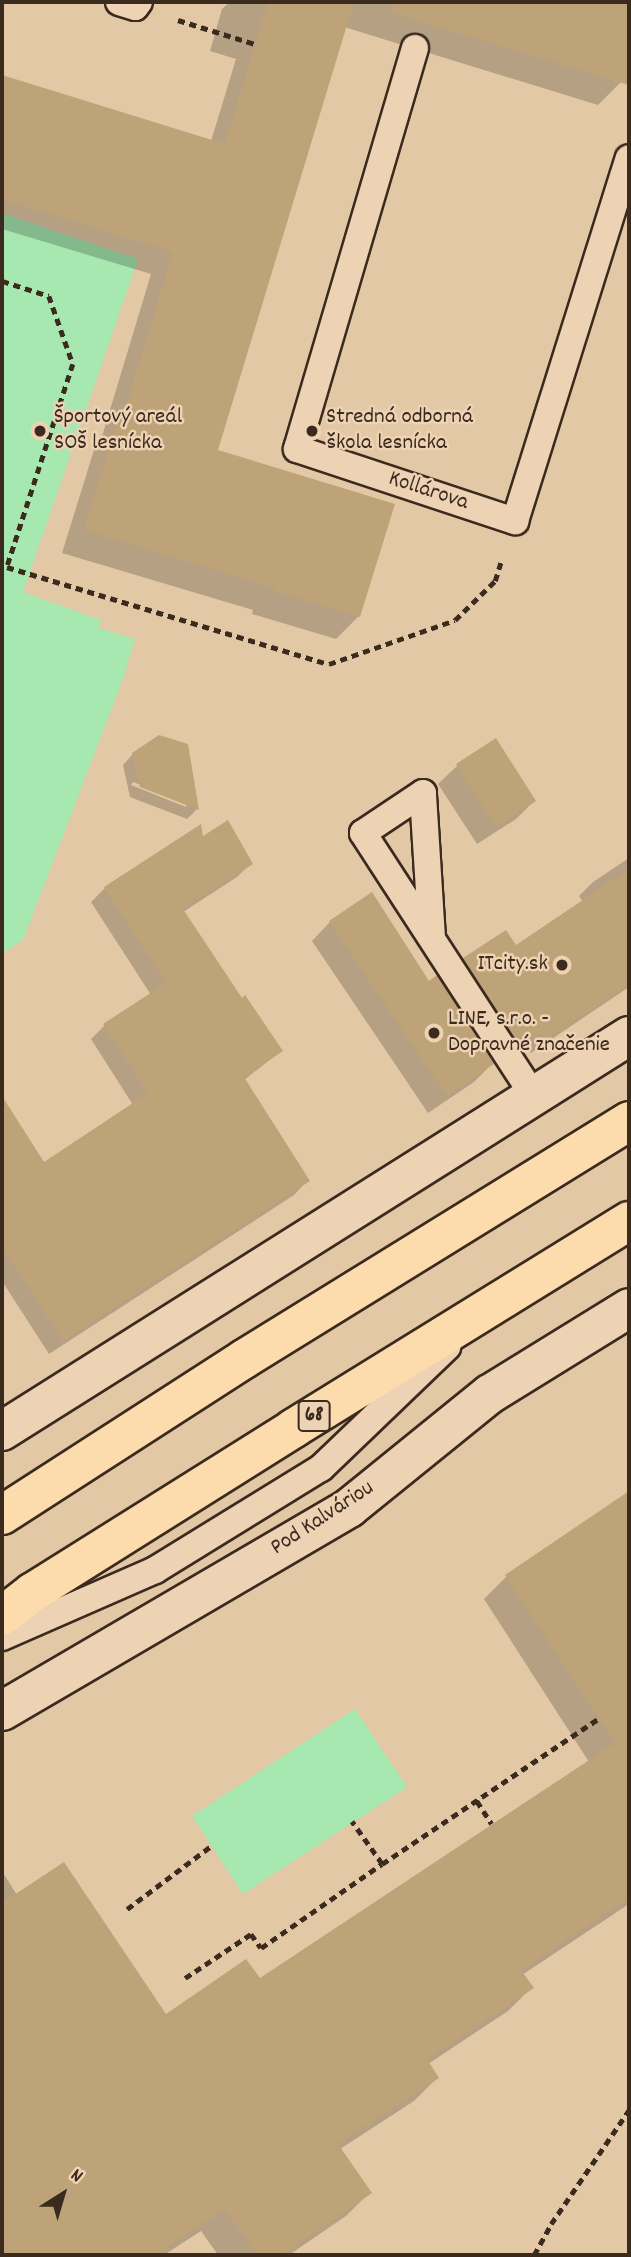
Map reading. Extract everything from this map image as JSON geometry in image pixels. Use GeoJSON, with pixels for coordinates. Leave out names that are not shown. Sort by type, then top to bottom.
{"type":"FeatureCollection","features":[{"type":"Feature","properties":{"kind":"main road"},"geometry":{"type":"LineString","coordinates":[[2,1515],[244,1359],[629,1121]]}},
{"type":"Feature","properties":{"kind":"main road","name":"68"},"geometry":{"type":"LineString","coordinates":[[2,1616],[44,1585],[629,1222]]}},
{"type":"Feature","properties":{"kind":"street"},"geometry":{"type":"LineString","coordinates":[[5,1425],[629,1036]]}},
{"type":"Feature","properties":{"kind":"street","name":"Pod Kalváriou"},"geometry":{"type":"LineString","coordinates":[[2,1710],[349,1508],[490,1394],[629,1308]]}},
{"type":"Feature","properties":{"kind":"lane","name":"Kollárova"},"geometry":{"type":"LineString","coordinates":[[415,48],[297,449],[515,522]]}},
{"type":"Feature","properties":{"kind":"lane"},"geometry":{"type":"LineString","coordinates":[[515,522],[629,158]]}},
{"type":"Feature","properties":{"kind":"lane"},"geometry":{"type":"LineString","coordinates":[[432,938],[423,793],[363,833],[534,1096]]}},
{"type":"Feature","properties":{"kind":"lane"},"geometry":{"type":"LineString","coordinates":[[2,1637],[155,1570],[321,1468],[485,1310]]}},
{"type":"Feature","properties":{"kind":"path"},"geometry":{"type":"LineString","coordinates":[[131,3],[255,44]]}},
{"type":"Feature","properties":{"kind":"path"},"geometry":{"type":"LineString","coordinates":[[2,281],[48,296],[73,364],[7,567],[329,664],[455,620],[495,580],[515,522]]}},
{"type":"Feature","properties":{"kind":"path"},"geometry":{"type":"LineString","coordinates":[[185,1978],[251,1934],[261,1948],[599,1718]]}},
{"type":"Feature","properties":{"kind":"path"},"geometry":{"type":"LineString","coordinates":[[477,1801],[492,1824]]}},
{"type":"Feature","properties":{"kind":"path"},"geometry":{"type":"LineString","coordinates":[[352,1822],[382,1864]]}},
{"type":"Feature","properties":{"kind":"path"},"geometry":{"type":"LineString","coordinates":[[127,1909],[211,1846]]}},
{"type":"Feature","properties":{"kind":"path"},"geometry":{"type":"LineString","coordinates":[[534,2255],[551,2224],[629,2110]]}},
{"type":"Feature","properties":{"kind":"green space","name":"Športový areál SOŠ lesnícka"},"geometry":{"type":"Polygon","coordinates":[[[2,213],[138,259],[23,592],[101,620],[99,628],[135,639],[123,679],[23,940],[2,954],[2,213]]]}},
{"type":"Feature","properties":{"kind":"green space"},"geometry":{"type":"Polygon","coordinates":[[[355,1709],[407,1787],[243,1894],[192,1816],[355,1709]]]}},
{"type":"Feature","properties":{"kind":"building"},"geometry":{"type":"Polygon","coordinates":[[[268,2],[354,2],[218,450],[395,504],[360,617],[274,591],[275,588],[84,530],[116,425],[120,426],[173,252],[2,199],[2,75],[225,144],[268,2]]]}},
{"type":"Feature","properties":{"kind":"building"},"geometry":{"type":"Polygon","coordinates":[[[394,2],[629,2],[629,85],[392,13],[394,2]]]}},
{"type":"Feature","properties":{"kind":"building"},"geometry":{"type":"Polygon","coordinates":[[[159,735],[188,744],[199,810],[140,787],[132,753],[159,735]]]}},
{"type":"Feature","properties":{"kind":"building"},"geometry":{"type":"Polygon","coordinates":[[[496,738],[536,801],[496,827],[456,764],[496,738]]]}},
{"type":"Feature","properties":{"kind":"building"},"geometry":{"type":"Polygon","coordinates":[[[228,820],[253,864],[183,909],[242,998],[245,995],[283,1051],[244,1077],[310,1181],[63,1341],[2,1246],[2,1096],[44,1162],[148,1093],[103,1024],[166,983],[104,887],[201,824],[203,836],[228,820]]]}},
{"type":"Feature","properties":{"kind":"building","name":"ITcity.sk"},"geometry":{"type":"Polygon","coordinates":[[[629,869],[629,984],[546,1040],[541,1033],[520,1046],[463,958],[506,930],[516,945],[629,869]]]}},
{"type":"Feature","properties":{"kind":"building"},"geometry":{"type":"Polygon","coordinates":[[[372,892],[429,981],[437,975],[494,1064],[447,1096],[329,921],[372,892]]]}},
{"type":"Feature","properties":{"kind":"building"},"geometry":{"type":"Polygon","coordinates":[[[629,1491],[629,1898],[521,1970],[534,1988],[427,2059],[439,2078],[338,2144],[372,2193],[282,2255],[257,2255],[225,2209],[155,2255],[2,2255],[2,1903],[64,1862],[166,2014],[246,1959],[260,1978],[615,1743],[505,1575],[629,1491]]]}},
{"type":"Feature","properties":{"kind":"place","name":"Športový areál SOŠ lesnícka"},"geometry":{"type":"Point","coordinates":[40,431]}},
{"type":"Feature","properties":{"kind":"place","name":"Stredná odborná škola lesnícka"},"geometry":{"type":"Point","coordinates":[312,431]}},
{"type":"Feature","properties":{"kind":"place","name":"ITcity.sk"},"geometry":{"type":"Point","coordinates":[562,965]}},
{"type":"Feature","properties":{"kind":"place","name":"LINE, s.r.o. - Dopravné značenie"},"geometry":{"type":"Point","coordinates":[434,1033]}}]}
